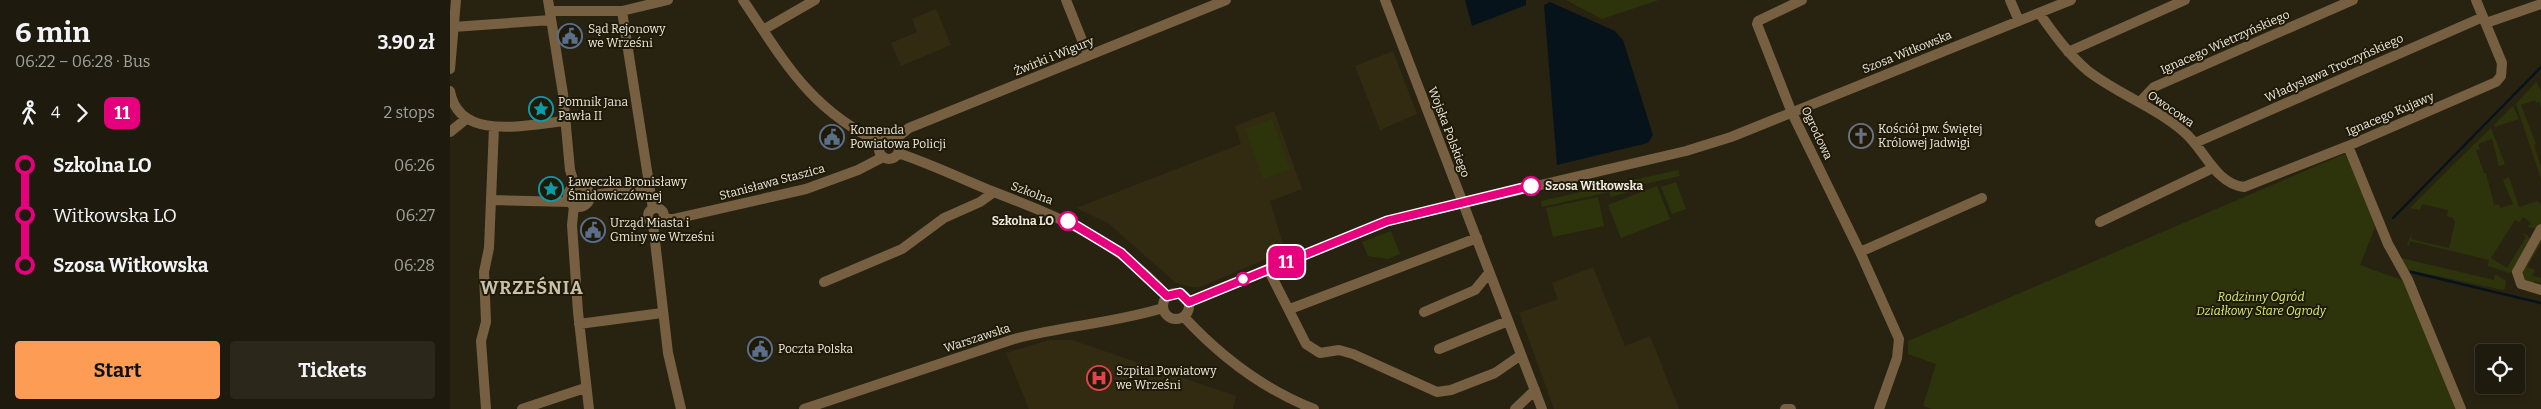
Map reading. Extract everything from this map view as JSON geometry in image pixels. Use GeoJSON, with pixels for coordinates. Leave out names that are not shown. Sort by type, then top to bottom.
{"type":"FeatureCollection","features":[{"type":"Feature","properties":{"kind":"street"},"geometry":{"type":"LineString","coordinates":[[450,69],[456,0]]}},
{"type":"Feature","properties":{"kind":"street"},"geometry":{"type":"LineString","coordinates":[[548,0],[566,121],[570,170],[575,186]]}},
{"type":"Feature","properties":{"kind":"street"},"geometry":{"type":"LineString","coordinates":[[453,27],[551,16],[622,11],[668,0]]}},
{"type":"Feature","properties":{"kind":"street"},"geometry":{"type":"LineString","coordinates":[[742,0],[792,74],[809,94],[844,122],[881,143]]}},
{"type":"Feature","properties":{"kind":"street"},"geometry":{"type":"LineString","coordinates":[[763,30],[815,0]]}},
{"type":"Feature","properties":{"kind":"street"},"geometry":{"type":"LineString","coordinates":[[1066,0],[1088,55]]}},
{"type":"Feature","properties":{"kind":"street","name":"Żwirki i Wigury"},"geometry":{"type":"LineString","coordinates":[[894,140],[909,128],[1226,0]]}},
{"type":"Feature","properties":{"kind":"street","name":"Wojska Polskiego"},"geometry":{"type":"LineString","coordinates":[[1385,0],[1542,409]]}},
{"type":"Feature","properties":{"kind":"street","name":"Ogrodowa"},"geometry":{"type":"LineString","coordinates":[[1802,0],[1758,22],[1792,112],[1860,252],[1898,339],[1897,358],[1879,409]]}},
{"type":"Feature","properties":{"kind":"street"},"geometry":{"type":"LineString","coordinates":[[2010,0],[2019,21]]}},
{"type":"Feature","properties":{"kind":"street","name":"Szosa Witkowska"},"geometry":{"type":"LineString","coordinates":[[1189,302],[1387,221],[1686,151],[1731,137],[2071,0]]}},
{"type":"Feature","properties":{"kind":"street"},"geometry":{"type":"LineString","coordinates":[[2068,52],[2185,0]]}},
{"type":"Feature","properties":{"kind":"street","name":"Ignacego Wietrzyńskiego"},"geometry":{"type":"LineString","coordinates":[[2140,102],[2154,87],[2353,0]]}},
{"type":"Feature","properties":{"kind":"street","name":"Ignacego Kujawy"},"geometry":{"type":"LineString","coordinates":[[2213,168],[2232,184],[2244,187],[2348,146],[2496,82],[2501,76],[2502,63],[2476,0]]}},
{"type":"Feature","properties":{"kind":"street","name":"Władysława Troczyńskiego"},"geometry":{"type":"LineString","coordinates":[[2195,143],[2484,20],[2541,4]]}},
{"type":"Feature","properties":{"kind":"street"},"geometry":{"type":"LineString","coordinates":[[622,11],[649,190],[653,209],[662,212],[658,221],[662,313],[668,353],[681,409]]}},
{"type":"Feature","properties":{"kind":"street","name":"Owocowa"},"geometry":{"type":"LineString","coordinates":[[2039,13],[2068,52],[2105,83],[2140,102],[2174,124],[2195,143],[2213,168]]}},
{"type":"Feature","properties":{"kind":"street"},"geometry":{"type":"LineString","coordinates":[[450,91],[458,111],[466,119],[494,127],[566,121]]}},
{"type":"Feature","properties":{"kind":"street"},"geometry":{"type":"LineString","coordinates":[[450,132],[466,119]]}},
{"type":"Feature","properties":{"kind":"street"},"geometry":{"type":"LineString","coordinates":[[486,409],[482,336],[486,322],[484,272],[489,248],[494,127]]}},
{"type":"Feature","properties":{"kind":"street"},"geometry":{"type":"LineString","coordinates":[[887,139],[894,140],[899,146],[898,153],[893,158],[883,157],[879,149],[881,143],[887,139]]}},
{"type":"Feature","properties":{"kind":"street"},"geometry":{"type":"LineString","coordinates":[[2348,146],[2388,244],[2408,280],[2462,409]]}},
{"type":"Feature","properties":{"kind":"street","name":"Szkolna"},"geometry":{"type":"LineString","coordinates":[[898,153],[1061,218],[1107,243],[1140,269],[1167,296]]}},
{"type":"Feature","properties":{"kind":"street","name":"Stanisława Staszica"},"geometry":{"type":"LineString","coordinates":[[658,221],[806,189],[858,170],[883,157]]}},
{"type":"Feature","properties":{"kind":"street"},"geometry":{"type":"LineString","coordinates":[[2100,222],[2213,168]]}},
{"type":"Feature","properties":{"kind":"street"},"geometry":{"type":"LineString","coordinates":[[575,186],[584,187],[590,195]]}},
{"type":"Feature","properties":{"kind":"street"},"geometry":{"type":"LineString","coordinates":[[575,186],[569,192],[572,204],[579,324],[585,388],[589,409]]}},
{"type":"Feature","properties":{"kind":"street"},"geometry":{"type":"LineString","coordinates":[[590,195],[649,190]]}},
{"type":"Feature","properties":{"kind":"street"},"geometry":{"type":"LineString","coordinates":[[824,282],[902,249],[944,218],[980,202],[994,192]]}},
{"type":"Feature","properties":{"kind":"street"},"geometry":{"type":"LineString","coordinates":[[491,200],[583,206],[590,195]]}},
{"type":"Feature","properties":{"kind":"street"},"geometry":{"type":"LineString","coordinates":[[1860,252],[1982,198]]}},
{"type":"Feature","properties":{"kind":"street"},"geometry":{"type":"LineString","coordinates":[[2541,229],[2517,272],[2521,284],[2541,290]]}},
{"type":"Feature","properties":{"kind":"street"},"geometry":{"type":"LineString","coordinates":[[1290,309],[1477,238]]}},
{"type":"Feature","properties":{"kind":"street"},"geometry":{"type":"LineString","coordinates":[[1268,269],[1301,333],[1313,350],[1320,353],[1339,350],[1353,354],[1437,392],[1451,390],[1495,373],[1521,355]]}},
{"type":"Feature","properties":{"kind":"street"},"geometry":{"type":"LineString","coordinates":[[1424,312],[1475,290],[1489,273]]}},
{"type":"Feature","properties":{"kind":"street"},"geometry":{"type":"LineString","coordinates":[[1184,317],[1189,309],[1189,302],[1180,293],[1167,296],[1163,308],[1171,318],[1184,317],[1242,370],[1277,393],[1314,409]]}},
{"type":"Feature","properties":{"kind":"street","name":"Warszawska"},"geometry":{"type":"LineString","coordinates":[[804,409],[1021,337],[1142,314],[1163,308]]}},
{"type":"Feature","properties":{"kind":"street"},"geometry":{"type":"LineString","coordinates":[[579,324],[662,313]]}},
{"type":"Feature","properties":{"kind":"street"},"geometry":{"type":"LineString","coordinates":[[1439,349],[1508,322]]}},
{"type":"Feature","properties":{"kind":"street"},"geometry":{"type":"LineString","coordinates":[[522,409],[585,388]]}},
{"type":"Feature","properties":{"kind":"street"},"geometry":{"type":"LineString","coordinates":[[1515,409],[1535,390]]}},
{"type":"Feature","properties":{"kind":"street"},"geometry":{"type":"LineString","coordinates":[[1786,409],[1791,409]]}},
{"type":"Feature","properties":{"kind":"shaded area"},"geometry":{"type":"Polygon","coordinates":[[[1465,0],[1526,0],[1526,5],[1472,26],[1465,0]]]}},
{"type":"Feature","properties":{"kind":"shaded area"},"geometry":{"type":"Polygon","coordinates":[[[1550,2],[1615,31],[1623,40],[1653,135],[1648,143],[1557,165],[1544,5],[1550,2]]]}},
{"type":"Feature","properties":{"kind":"shaded area"},"geometry":{"type":"Polygon","coordinates":[[[936,9],[951,45],[901,66],[891,43],[917,32],[912,19],[936,9]]]}},
{"type":"Feature","properties":{"kind":"shaded area"},"geometry":{"type":"Polygon","coordinates":[[[1393,51],[1417,114],[1380,130],[1355,66],[1393,51]]]}},
{"type":"Feature","properties":{"kind":"shaded area"},"geometry":{"type":"Polygon","coordinates":[[[1274,111],[1302,189],[1270,201],[1285,251],[1200,287],[1192,287],[1176,283],[1108,223],[1076,208],[1241,144],[1235,126],[1274,111]]]}},
{"type":"Feature","properties":{"kind":"shaded area"},"geometry":{"type":"Polygon","coordinates":[[[1593,267],[1625,346],[1650,336],[1679,409],[1554,409],[1519,313],[1558,299],[1552,283],[1593,267]]]}},
{"type":"Feature","properties":{"kind":"shaded area","name":"Szpital Powiatowy we Wrześni"},"geometry":{"type":"Polygon","coordinates":[[[1049,340],[1072,340],[1236,396],[1233,409],[1029,409],[1006,353],[1049,340]]]}},
{"type":"Feature","properties":{"kind":"green space"},"geometry":{"type":"Polygon","coordinates":[[[1566,0],[1659,0],[1602,19],[1566,0]]]}},
{"type":"Feature","properties":{"kind":"green space"},"geometry":{"type":"Polygon","coordinates":[[[2536,82],[2541,91],[2541,108],[2539,102],[2536,103],[2535,100],[2521,105],[2536,144],[2534,145],[2541,166],[2541,179],[2516,104],[2536,82]]]}},
{"type":"Feature","properties":{"kind":"green space"},"geometry":{"type":"Polygon","coordinates":[[[2513,106],[2519,119],[2495,127],[2494,125],[2513,106]]]}},
{"type":"Feature","properties":{"kind":"green space"},"geometry":{"type":"Polygon","coordinates":[[[1272,119],[1290,169],[1263,179],[1245,129],[1272,119]]]}},
{"type":"Feature","properties":{"kind":"green space"},"geometry":{"type":"Polygon","coordinates":[[[2491,128],[2505,164],[2499,166],[2492,139],[2478,144],[2480,149],[2476,150],[2484,173],[2486,173],[2494,205],[2499,204],[2500,208],[2513,204],[2503,180],[2509,177],[2519,207],[2537,201],[2541,204],[2541,224],[2538,229],[2528,227],[2531,223],[2523,217],[2520,222],[2515,220],[2491,258],[2507,268],[2526,237],[2521,233],[2527,235],[2530,239],[2514,271],[2509,273],[2488,266],[2489,260],[2410,241],[2408,247],[2407,245],[2412,233],[2411,239],[2449,248],[2455,222],[2453,218],[2447,216],[2448,210],[2422,204],[2420,210],[2410,208],[2454,164],[2456,166],[2455,163],[2491,128]]]}},
{"type":"Feature","properties":{"kind":"green space","name":"Rodzinny Ogród Działkowy Stare Ogrody"},"geometry":{"type":"Polygon","coordinates":[[[2347,153],[2376,225],[2360,265],[2407,282],[2458,409],[1932,409],[1923,406],[1936,364],[1908,354],[1908,341],[2347,153]]]}},
{"type":"Feature","properties":{"kind":"green space"},"geometry":{"type":"Polygon","coordinates":[[[1678,170],[1680,176],[1613,191],[1621,192],[1648,186],[1611,197],[1609,192],[1542,207],[1541,201],[1678,170]]]}},
{"type":"Feature","properties":{"kind":"green space"},"geometry":{"type":"Polygon","coordinates":[[[1676,182],[1686,209],[1672,214],[1661,187],[1676,182]]]}},
{"type":"Feature","properties":{"kind":"green space"},"geometry":{"type":"Polygon","coordinates":[[[1657,186],[1670,219],[1621,238],[1608,205],[1657,186]]]}},
{"type":"Feature","properties":{"kind":"green space"},"geometry":{"type":"Polygon","coordinates":[[[1598,197],[1604,226],[1553,237],[1546,208],[1598,197]]]}},
{"type":"Feature","properties":{"kind":"green space"},"geometry":{"type":"Polygon","coordinates":[[[1391,231],[1400,254],[1388,259],[1368,256],[1362,242],[1391,231]]]}},
{"type":"Feature","properties":{"kind":"green space"},"geometry":{"type":"Polygon","coordinates":[[[2541,236],[2541,243],[2527,267],[2535,270],[2532,276],[2541,278],[2541,283],[2534,281],[2534,284],[2521,278],[2523,269],[2541,236]]]}},
{"type":"Feature","properties":{"kind":"green space"},"geometry":{"type":"Polygon","coordinates":[[[2397,257],[2494,280],[2495,274],[2506,281],[2505,288],[2503,290],[2405,269],[2397,257]]]}},
{"type":"Feature","properties":{"kind":"waterway"},"geometry":{"type":"LineString","coordinates":[[2393,218],[2541,67]]}},
{"type":"Feature","properties":{"kind":"waterway"},"geometry":{"type":"LineString","coordinates":[[2411,272],[2541,303]]}},
{"type":"Feature","properties":{"kind":"bus line","name":"11"},"geometry":{"type":"LineString","coordinates":[[1068,221],[1086,230],[1121,253],[1167,296],[1173,293],[1180,293],[1189,302],[1387,221],[1531,186]]}},
{"type":"Feature","properties":{"kind":"place","name":"Sąd Rejonowy we Wrześni"},"geometry":{"type":"Point","coordinates":[570,36]}},
{"type":"Feature","properties":{"kind":"place","name":"Pomnik Jana Pawła II"},"geometry":{"type":"Point","coordinates":[541,109]}},
{"type":"Feature","properties":{"kind":"place","name":"Kościół pw. Świętej Królowej Jadwigi"},"geometry":{"type":"Point","coordinates":[1861,136]}},
{"type":"Feature","properties":{"kind":"place","name":"Komenda Powiatowa Policji"},"geometry":{"type":"Point","coordinates":[832,137]}},
{"type":"Feature","properties":{"kind":"place","name":"Szosa Witkowska"},"geometry":{"type":"Point","coordinates":[1531,186]}},
{"type":"Feature","properties":{"kind":"place","name":"Ławeczka Bronisławy Śmidowiczównej"},"geometry":{"type":"Point","coordinates":[551,189]}},
{"type":"Feature","properties":{"kind":"place","name":"Szkolna LO"},"geometry":{"type":"Point","coordinates":[1068,221]}},
{"type":"Feature","properties":{"kind":"place","name":"Urząd Miasta i Gminy we Wrześni"},"geometry":{"type":"Point","coordinates":[593,230]}},
{"type":"Feature","properties":{"kind":"place","name":"Poczta Polska"},"geometry":{"type":"Point","coordinates":[760,349]}},
{"type":"Feature","properties":{"kind":"place","name":"Szpital Powiatowy we Wrześni"},"geometry":{"type":"Point","coordinates":[1099,378]}},
{"type":"Feature","properties":{"kind":"district","name":"WRZEŚNIA"},"geometry":{"type":"Point","coordinates":[532,288]}}]}
